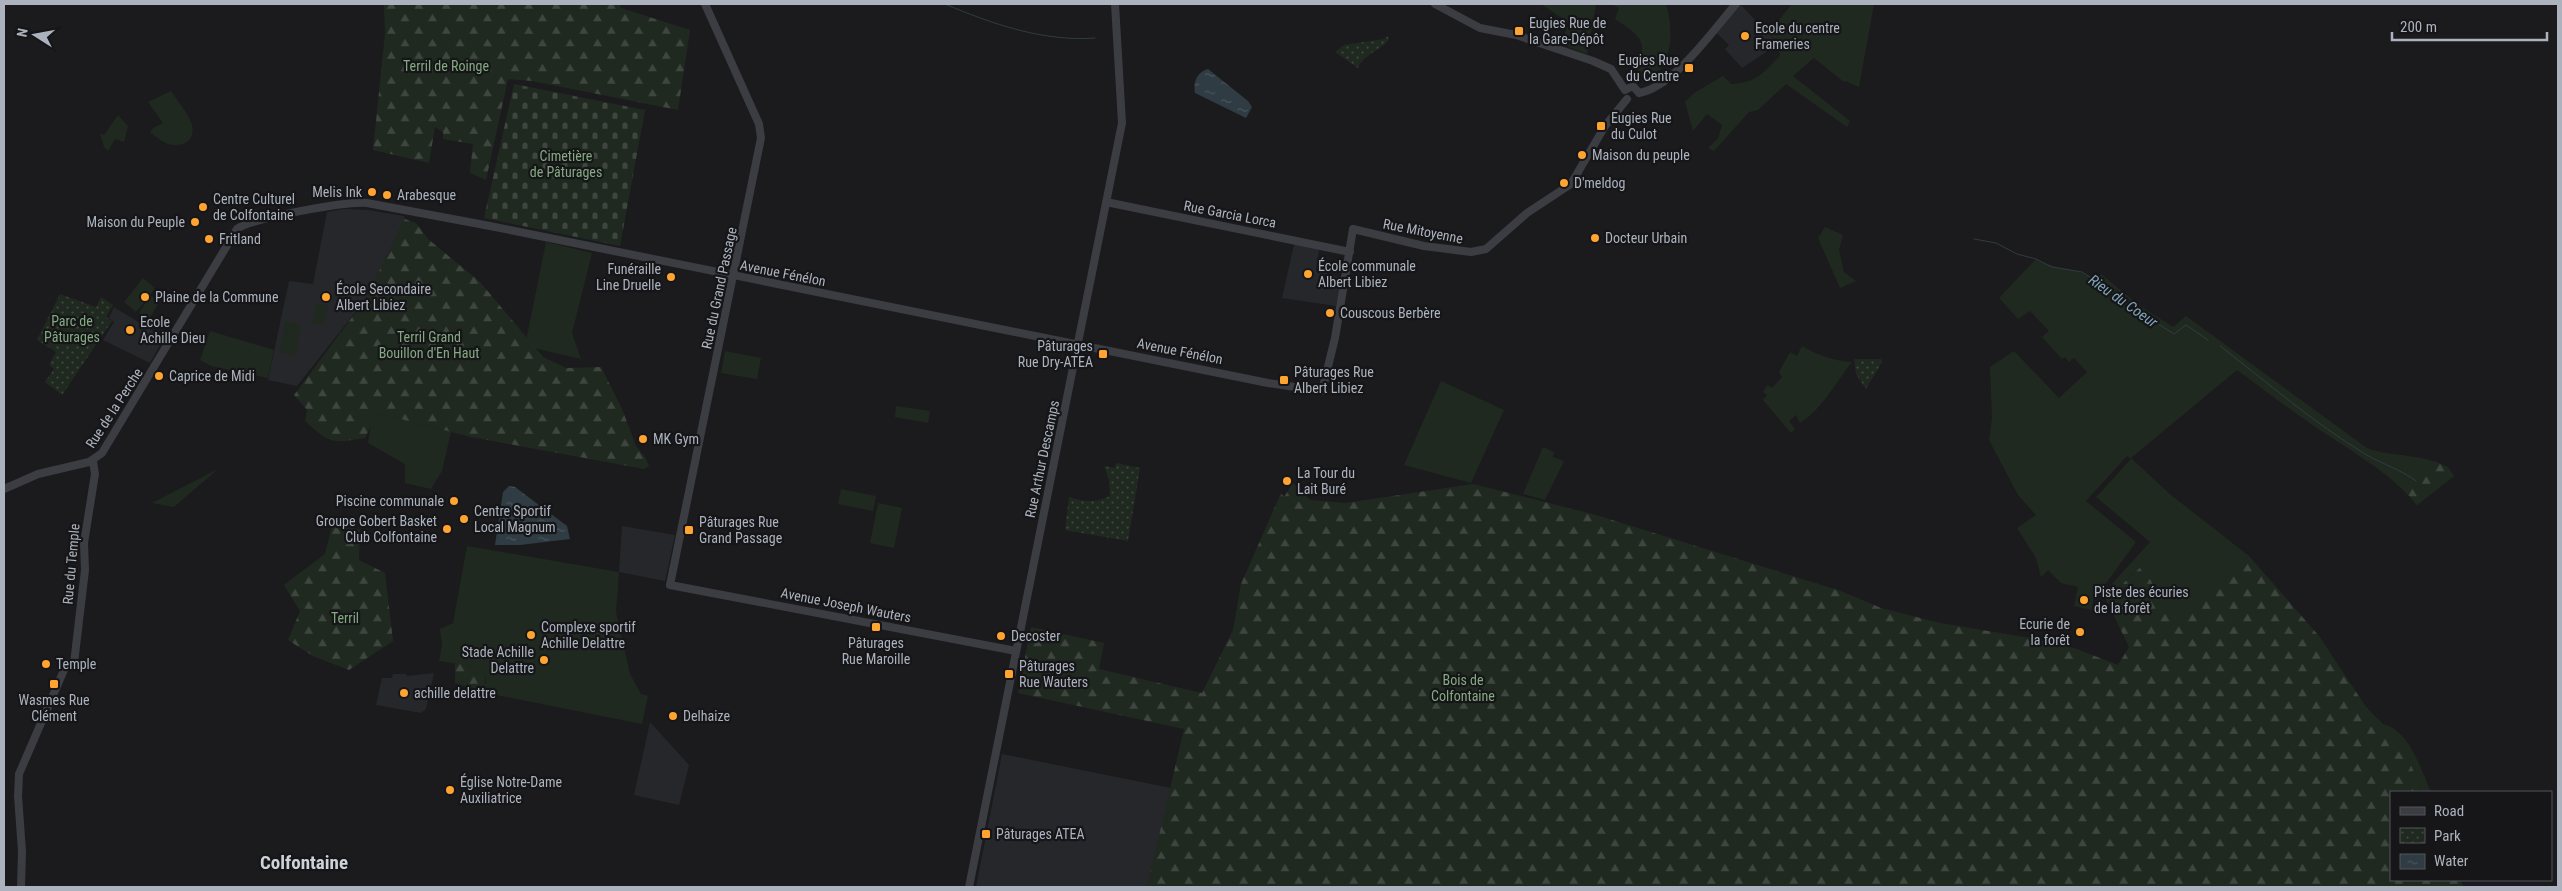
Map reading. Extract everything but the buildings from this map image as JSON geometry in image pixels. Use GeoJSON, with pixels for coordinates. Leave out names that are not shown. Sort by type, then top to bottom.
{"type":"FeatureCollection","features":[{"type":"Feature","properties":{"kind":"street","name":"Rue du Grand Passage"},"geometry":{"type":"LineString","coordinates":[[670,585],[761,138],[759,124],[705,4]]}},
{"type":"Feature","properties":{"kind":"street","name":"Rue Arthur Descamps"},"geometry":{"type":"LineString","coordinates":[[969,887],[1122,123],[1115,4]]}},
{"type":"Feature","properties":{"kind":"street"},"geometry":{"type":"LineString","coordinates":[[1434,4],[1480,28],[1516,35],[1593,61],[1611,69],[1626,90],[1625,95],[1628,99],[1635,100],[1639,93]]}},
{"type":"Feature","properties":{"kind":"street"},"geometry":{"type":"LineString","coordinates":[[1639,93],[1647,92],[1672,77],[1736,4]]}},
{"type":"Feature","properties":{"kind":"street"},"geometry":{"type":"LineString","coordinates":[[1626,90],[1634,86],[1639,93]]}},
{"type":"Feature","properties":{"kind":"street","name":"Rue Mitoyenne"},"geometry":{"type":"LineString","coordinates":[[1350,252],[1353,229],[1424,246],[1471,252],[1489,248],[1510,228],[1573,182],[1605,126],[1628,99]]}},
{"type":"Feature","properties":{"kind":"street","name":"Rue Garcia Lorca"},"geometry":{"type":"LineString","coordinates":[[1106,202],[1350,252]]}},
{"type":"Feature","properties":{"kind":"street","name":"Avenue Fénélon"},"geometry":{"type":"LineString","coordinates":[[239,227],[319,208],[365,203],[1296,388],[1322,391],[1335,338],[1350,252]]}},
{"type":"Feature","properties":{"kind":"street","name":"Rue de la Perche"},"geometry":{"type":"LineString","coordinates":[[4,489],[38,474],[93,461],[103,452],[239,227]]}},
{"type":"Feature","properties":{"kind":"street","name":"Rue du Temple"},"geometry":{"type":"LineString","coordinates":[[21,887],[22,851],[18,796],[19,774],[67,663],[74,663],[85,570],[84,543],[95,474],[93,461]]}},
{"type":"Feature","properties":{"kind":"street","name":"Avenue Joseph Wauters"},"geometry":{"type":"LineString","coordinates":[[670,585],[1016,651]]}},
{"type":"Feature","properties":{"kind":"shaded area","name":"Ecole du centre Frameries"},"geometry":{"type":"Polygon","coordinates":[[[1741,5],[1778,44],[1742,68],[1725,49],[1729,45],[1715,31],[1741,5]]]}},
{"type":"Feature","properties":{"kind":"shaded area","name":"École Secondaire Albert Libiez"},"geometry":{"type":"Polygon","coordinates":[[[344,209],[368,210],[404,216],[405,219],[365,300],[297,386],[268,380],[289,281],[313,284],[327,212],[344,209]]]}},
{"type":"Feature","properties":{"kind":"shaded area","name":"École communale Albert Libiez"},"geometry":{"type":"Polygon","coordinates":[[[1295,240],[1319,249],[1316,270],[1341,278],[1336,306],[1282,298],[1295,240]]]}},
{"type":"Feature","properties":{"kind":"shaded area","name":"Ecole Achille Dieu"},"geometry":{"type":"Polygon","coordinates":[[[114,307],[164,338],[150,363],[103,340],[114,322],[109,318],[114,307]]]}},
{"type":"Feature","properties":{"kind":"shaded area"},"geometry":{"type":"Polygon","coordinates":[[[622,526],[675,535],[665,581],[619,572],[622,526]]]}},
{"type":"Feature","properties":{"kind":"shaded area","name":"achille delattre"},"geometry":{"type":"Polygon","coordinates":[[[434,673],[426,709],[421,713],[376,705],[382,678],[392,678],[393,674],[406,674],[407,676],[434,673]]]}},
{"type":"Feature","properties":{"kind":"shaded area"},"geometry":{"type":"Polygon","coordinates":[[[650,722],[689,765],[679,805],[634,795],[650,722]]]}},
{"type":"Feature","properties":{"kind":"shaded area"},"geometry":{"type":"Polygon","coordinates":[[[1002,754],[1171,788],[1147,887],[976,887],[1002,754]]]}},
{"type":"Feature","properties":{"kind":"green space","name":"Terril de Roinge"},"geometry":{"type":"Polygon","coordinates":[[[384,4],[619,4],[621,8],[690,30],[678,110],[532,81],[508,79],[486,180],[470,173],[473,144],[443,139],[443,132],[435,127],[429,163],[373,150],[385,34],[384,4]]]}},
{"type":"Feature","properties":{"kind":"green space"},"geometry":{"type":"Polygon","coordinates":[[[1541,4],[1596,4],[1587,54],[1561,44],[1569,23],[1541,4]]]}},
{"type":"Feature","properties":{"kind":"green space"},"geometry":{"type":"Polygon","coordinates":[[[1611,4],[1666,4],[1671,37],[1669,47],[1662,66],[1647,84],[1638,72],[1634,59],[1639,58],[1642,51],[1640,40],[1632,31],[1615,19],[1619,8],[1611,4]]]}},
{"type":"Feature","properties":{"kind":"green space"},"geometry":{"type":"Polygon","coordinates":[[[1792,4],[1874,4],[1859,87],[1844,82],[1814,58],[1793,76],[1850,121],[1847,127],[1786,84],[1758,110],[1749,112],[1714,151],[1708,148],[1718,138],[1722,125],[1707,114],[1693,131],[1685,102],[1694,93],[1723,76],[1731,84],[1747,82],[1764,72],[1780,56],[1778,44],[1768,33],[1792,4]]]}},
{"type":"Feature","properties":{"kind":"green space"},"geometry":{"type":"Polygon","coordinates":[[[1387,36],[1389,39],[1386,43],[1369,55],[1358,68],[1335,52],[1344,45],[1384,39],[1387,36]]]}},
{"type":"Feature","properties":{"kind":"green space","name":"Cimetière de Pâturages"},"geometry":{"type":"Polygon","coordinates":[[[514,84],[645,110],[620,246],[484,218],[514,84]]]}},
{"type":"Feature","properties":{"kind":"green space"},"geometry":{"type":"Polygon","coordinates":[[[171,91],[186,112],[193,131],[189,140],[181,145],[168,144],[150,133],[153,128],[163,123],[148,102],[171,91]]]}},
{"type":"Feature","properties":{"kind":"green space"},"geometry":{"type":"Polygon","coordinates":[[[118,115],[128,126],[124,142],[115,139],[108,151],[104,147],[100,133],[104,135],[118,115]]]}},
{"type":"Feature","properties":{"kind":"green space","name":"Terril Grand Bouillon d'En Haut"},"geometry":{"type":"Polygon","coordinates":[[[405,219],[416,223],[428,239],[480,282],[543,357],[566,368],[601,367],[622,409],[636,446],[645,457],[649,466],[644,469],[471,437],[373,412],[371,426],[365,438],[354,440],[332,440],[305,421],[307,410],[294,395],[365,300],[405,219]]]}},
{"type":"Feature","properties":{"kind":"green space"},"geometry":{"type":"Polygon","coordinates":[[[1825,227],[1843,235],[1839,250],[1844,272],[1856,281],[1840,288],[1818,238],[1825,227]]]}},
{"type":"Feature","properties":{"kind":"green space"},"geometry":{"type":"Polygon","coordinates":[[[546,242],[592,253],[572,333],[581,359],[525,346],[546,242]]]}},
{"type":"Feature","properties":{"kind":"green space"},"geometry":{"type":"Polygon","coordinates":[[[2036,259],[2043,263],[2081,273],[2096,280],[2101,274],[2140,306],[2173,327],[2186,316],[2367,448],[2426,459],[2446,468],[2454,476],[2417,505],[2383,472],[2317,428],[2237,370],[2131,458],[2171,495],[2249,556],[2173,626],[2143,565],[2113,592],[2110,586],[2150,542],[2096,497],[2131,459],[2127,456],[2086,501],[2136,542],[2107,582],[2094,595],[2092,610],[2074,606],[2078,587],[2061,583],[2048,570],[2041,577],[2036,558],[2017,528],[2036,515],[2018,495],[1989,440],[1992,418],[1990,367],[2014,351],[2059,398],[2087,372],[2074,358],[2069,362],[2065,357],[2062,359],[2042,337],[2049,331],[2030,311],[2018,319],[1999,298],[2036,259]]]}},
{"type":"Feature","properties":{"kind":"green space"},"geometry":{"type":"Polygon","coordinates":[[[143,278],[155,288],[150,295],[160,301],[149,319],[139,313],[150,296],[136,312],[124,302],[143,278]]]}},
{"type":"Feature","properties":{"kind":"green space","name":"Parc de Pâturages"},"geometry":{"type":"Polygon","coordinates":[[[60,294],[96,307],[101,297],[113,305],[106,317],[112,321],[62,395],[45,382],[54,369],[49,365],[56,352],[37,340],[60,294]]]}},
{"type":"Feature","properties":{"kind":"green space"},"geometry":{"type":"Polygon","coordinates":[[[316,303],[328,305],[324,325],[312,323],[316,303]]]}},
{"type":"Feature","properties":{"kind":"green space"},"geometry":{"type":"Polygon","coordinates":[[[285,321],[301,325],[295,356],[279,353],[285,321]]]}},
{"type":"Feature","properties":{"kind":"green space"},"geometry":{"type":"Polygon","coordinates":[[[210,331],[274,350],[268,378],[211,366],[200,360],[210,331]]]}},
{"type":"Feature","properties":{"kind":"green space"},"geometry":{"type":"Polygon","coordinates":[[[1802,346],[1826,357],[1852,362],[1816,410],[1800,423],[1796,415],[1789,421],[1795,429],[1791,433],[1763,400],[1767,395],[1763,392],[1767,385],[1772,388],[1782,377],[1779,372],[1790,352],[1797,356],[1802,346]]]}},
{"type":"Feature","properties":{"kind":"green space"},"geometry":{"type":"Polygon","coordinates":[[[725,351],[761,358],[757,379],[721,373],[725,351]]]}},
{"type":"Feature","properties":{"kind":"green space"},"geometry":{"type":"Polygon","coordinates":[[[1854,359],[1881,359],[1882,362],[1866,389],[1856,374],[1854,359]]]}},
{"type":"Feature","properties":{"kind":"green space"},"geometry":{"type":"Polygon","coordinates":[[[1441,381],[1504,410],[1471,483],[1404,465],[1441,381]]]}},
{"type":"Feature","properties":{"kind":"green space"},"geometry":{"type":"Polygon","coordinates":[[[896,406],[930,411],[928,423],[895,417],[896,406]]]}},
{"type":"Feature","properties":{"kind":"green space"},"geometry":{"type":"Polygon","coordinates":[[[373,412],[451,432],[442,471],[431,489],[405,483],[405,464],[368,443],[373,412]]]}},
{"type":"Feature","properties":{"kind":"green space"},"geometry":{"type":"Polygon","coordinates":[[[1543,447],[1554,452],[1553,457],[1564,461],[1545,500],[1523,494],[1543,447]]]}},
{"type":"Feature","properties":{"kind":"green space"},"geometry":{"type":"Polygon","coordinates":[[[2434,461],[2448,467],[2454,476],[2417,505],[2404,490],[2410,479],[2434,461]]]}},
{"type":"Feature","properties":{"kind":"green space"},"geometry":{"type":"Polygon","coordinates":[[[1116,463],[1140,468],[1128,541],[1065,530],[1069,497],[1090,501],[1110,496],[1109,479],[1104,466],[1115,468],[1116,463]]]}},
{"type":"Feature","properties":{"kind":"green space"},"geometry":{"type":"Polygon","coordinates":[[[218,469],[174,507],[152,503],[218,469]]]}},
{"type":"Feature","properties":{"kind":"green space","name":"Bois de Colfontaine"},"geometry":{"type":"Polygon","coordinates":[[[1293,483],[1310,500],[1346,503],[1473,484],[1596,515],[1841,591],[1881,608],[1940,623],[2030,638],[2074,648],[2118,665],[2129,647],[2106,599],[2143,565],[2173,625],[2249,556],[2319,636],[2366,707],[2393,734],[2407,755],[2422,791],[2390,791],[2390,881],[2461,881],[2464,887],[1147,887],[1184,729],[1018,693],[1031,627],[1104,643],[1099,669],[1202,693],[1233,630],[1241,584],[1281,493],[1284,497],[1293,483]]]}},
{"type":"Feature","properties":{"kind":"green space"},"geometry":{"type":"Polygon","coordinates":[[[841,489],[876,496],[873,511],[838,504],[841,489]]]}},
{"type":"Feature","properties":{"kind":"green space"},"geometry":{"type":"Polygon","coordinates":[[[878,503],[902,508],[894,548],[870,543],[878,503]]]}},
{"type":"Feature","properties":{"kind":"green space","name":"Terril"},"geometry":{"type":"Polygon","coordinates":[[[333,522],[360,530],[359,560],[385,573],[393,641],[349,670],[313,656],[288,640],[300,611],[284,585],[325,554],[333,522]]]}},
{"type":"Feature","properties":{"kind":"green space","name":"Complexe sportif Achille Delattre"},"geometry":{"type":"Polygon","coordinates":[[[467,546],[619,572],[616,612],[630,674],[641,694],[648,696],[642,724],[481,692],[486,683],[485,674],[472,666],[439,661],[442,645],[440,629],[453,623],[467,546]]]}},
{"type":"Feature","properties":{"kind":"green space"},"geometry":{"type":"Polygon","coordinates":[[[455,663],[472,666],[485,674],[485,688],[481,692],[455,683],[455,663]]]}},
{"type":"Feature","properties":{"kind":"green space"},"geometry":{"type":"Polygon","coordinates":[[[2383,724],[2400,734],[2407,742],[2431,791],[2422,791],[2407,755],[2383,724]]]}},
{"type":"Feature","properties":{"kind":"water"},"geometry":{"type":"Polygon","coordinates":[[[1208,69],[1248,101],[1252,107],[1246,118],[1195,93],[1197,78],[1201,72],[1208,69]]]}},
{"type":"Feature","properties":{"kind":"water"},"geometry":{"type":"Polygon","coordinates":[[[509,486],[515,487],[567,526],[570,539],[520,545],[495,545],[503,492],[509,486]]]}},
{"type":"Feature","properties":{"kind":"waterway"},"geometry":{"type":"LineString","coordinates":[[945,4],[1000,25],[1019,30],[1057,37],[1095,38]]}},
{"type":"Feature","properties":{"kind":"waterway","name":"Rieu du Coeur"},"geometry":{"type":"LineString","coordinates":[[1974,239],[1996,243],[2017,254],[2036,259],[2052,267],[2082,272],[2111,290],[2113,295],[2174,334],[2186,325],[2208,340]]}},
{"type":"Feature","properties":{"kind":"waterway","name":"Rieu du Coeur"},"geometry":{"type":"LineString","coordinates":[[2220,346],[2291,402],[2346,442],[2416,481]]}},
{"type":"Feature","properties":{"kind":"place","name":"Eugies Rue de la Gare-Dépôt"},"geometry":{"type":"Point","coordinates":[1519,31]}},
{"type":"Feature","properties":{"kind":"place","name":"Ecole du centre Frameries"},"geometry":{"type":"Point","coordinates":[1745,36]}},
{"type":"Feature","properties":{"kind":"place","name":"Eugies Rue du Centre"},"geometry":{"type":"Point","coordinates":[1689,68]}},
{"type":"Feature","properties":{"kind":"place","name":"Eugies Rue du Culot"},"geometry":{"type":"Point","coordinates":[1601,126]}},
{"type":"Feature","properties":{"kind":"place","name":"Maison du peuple"},"geometry":{"type":"Point","coordinates":[1582,155]}},
{"type":"Feature","properties":{"kind":"place","name":"D'meldog"},"geometry":{"type":"Point","coordinates":[1564,183]}},
{"type":"Feature","properties":{"kind":"place","name":"Melis Ink"},"geometry":{"type":"Point","coordinates":[372,192]}},
{"type":"Feature","properties":{"kind":"place","name":"Arabesque"},"geometry":{"type":"Point","coordinates":[387,195]}},
{"type":"Feature","properties":{"kind":"place","name":"Centre Culturel de Colfontaine"},"geometry":{"type":"Point","coordinates":[203,207]}},
{"type":"Feature","properties":{"kind":"place","name":"Maison du Peuple"},"geometry":{"type":"Point","coordinates":[195,222]}},
{"type":"Feature","properties":{"kind":"place","name":"Docteur Urbain"},"geometry":{"type":"Point","coordinates":[1595,238]}},
{"type":"Feature","properties":{"kind":"place","name":"Fritland"},"geometry":{"type":"Point","coordinates":[209,239]}},
{"type":"Feature","properties":{"kind":"place","name":"École communale Albert Libiez"},"geometry":{"type":"Point","coordinates":[1308,274]}},
{"type":"Feature","properties":{"kind":"place","name":"Funéraille Line Druelle"},"geometry":{"type":"Point","coordinates":[671,277]}},
{"type":"Feature","properties":{"kind":"place","name":"Plaine de la Commune"},"geometry":{"type":"Point","coordinates":[145,297]}},
{"type":"Feature","properties":{"kind":"place","name":"École Secondaire Albert Libiez"},"geometry":{"type":"Point","coordinates":[326,297]}},
{"type":"Feature","properties":{"kind":"place","name":"Couscous Berbère"},"geometry":{"type":"Point","coordinates":[1330,313]}},
{"type":"Feature","properties":{"kind":"place","name":"Ecole Achille Dieu"},"geometry":{"type":"Point","coordinates":[130,330]}},
{"type":"Feature","properties":{"kind":"place","name":"Pâturages Rue Dry-ATEA"},"geometry":{"type":"Point","coordinates":[1103,354]}},
{"type":"Feature","properties":{"kind":"place","name":"Caprice de Midi"},"geometry":{"type":"Point","coordinates":[159,376]}},
{"type":"Feature","properties":{"kind":"place","name":"Pâturages Rue Albert Libiez"},"geometry":{"type":"Point","coordinates":[1284,380]}},
{"type":"Feature","properties":{"kind":"place","name":"MK Gym"},"geometry":{"type":"Point","coordinates":[643,439]}},
{"type":"Feature","properties":{"kind":"place","name":"La Tour du Lait Buré"},"geometry":{"type":"Point","coordinates":[1287,481]}},
{"type":"Feature","properties":{"kind":"place","name":"Piscine communale"},"geometry":{"type":"Point","coordinates":[454,501]}},
{"type":"Feature","properties":{"kind":"place","name":"Centre Sportif Local Magnum"},"geometry":{"type":"Point","coordinates":[464,519]}},
{"type":"Feature","properties":{"kind":"place","name":"Groupe Gobert Basket Club Colfontaine"},"geometry":{"type":"Point","coordinates":[447,529]}},
{"type":"Feature","properties":{"kind":"place","name":"Pâturages Rue Grand Passage"},"geometry":{"type":"Point","coordinates":[689,530]}},
{"type":"Feature","properties":{"kind":"place","name":"Piste des écuries de la forêt"},"geometry":{"type":"Point","coordinates":[2084,600]}},
{"type":"Feature","properties":{"kind":"place","name":"Pâturages Rue Maroille"},"geometry":{"type":"Point","coordinates":[876,627]}},
{"type":"Feature","properties":{"kind":"place","name":"Ecurie de la forêt"},"geometry":{"type":"Point","coordinates":[2080,632]}},
{"type":"Feature","properties":{"kind":"place","name":"Complexe sportif Achille Delattre"},"geometry":{"type":"Point","coordinates":[531,635]}},
{"type":"Feature","properties":{"kind":"place","name":"Decoster"},"geometry":{"type":"Point","coordinates":[1001,636]}},
{"type":"Feature","properties":{"kind":"place","name":"Stade Achille Delattre"},"geometry":{"type":"Point","coordinates":[544,660]}},
{"type":"Feature","properties":{"kind":"place","name":"Temple"},"geometry":{"type":"Point","coordinates":[46,664]}},
{"type":"Feature","properties":{"kind":"place","name":"Pâturages Rue Wauters"},"geometry":{"type":"Point","coordinates":[1009,674]}},
{"type":"Feature","properties":{"kind":"place","name":"Wasmes Rue Clément"},"geometry":{"type":"Point","coordinates":[54,684]}},
{"type":"Feature","properties":{"kind":"place","name":"achille delattre"},"geometry":{"type":"Point","coordinates":[404,693]}},
{"type":"Feature","properties":{"kind":"place","name":"Delhaize"},"geometry":{"type":"Point","coordinates":[673,716]}},
{"type":"Feature","properties":{"kind":"place","name":"Église Notre-Dame Auxiliatrice"},"geometry":{"type":"Point","coordinates":[450,790]}},
{"type":"Feature","properties":{"kind":"place","name":"Pâturages ATEA"},"geometry":{"type":"Point","coordinates":[986,834]}},
{"type":"Feature","properties":{"kind":"district","name":"Colfontaine"},"geometry":{"type":"Point","coordinates":[304,862]}}]}
